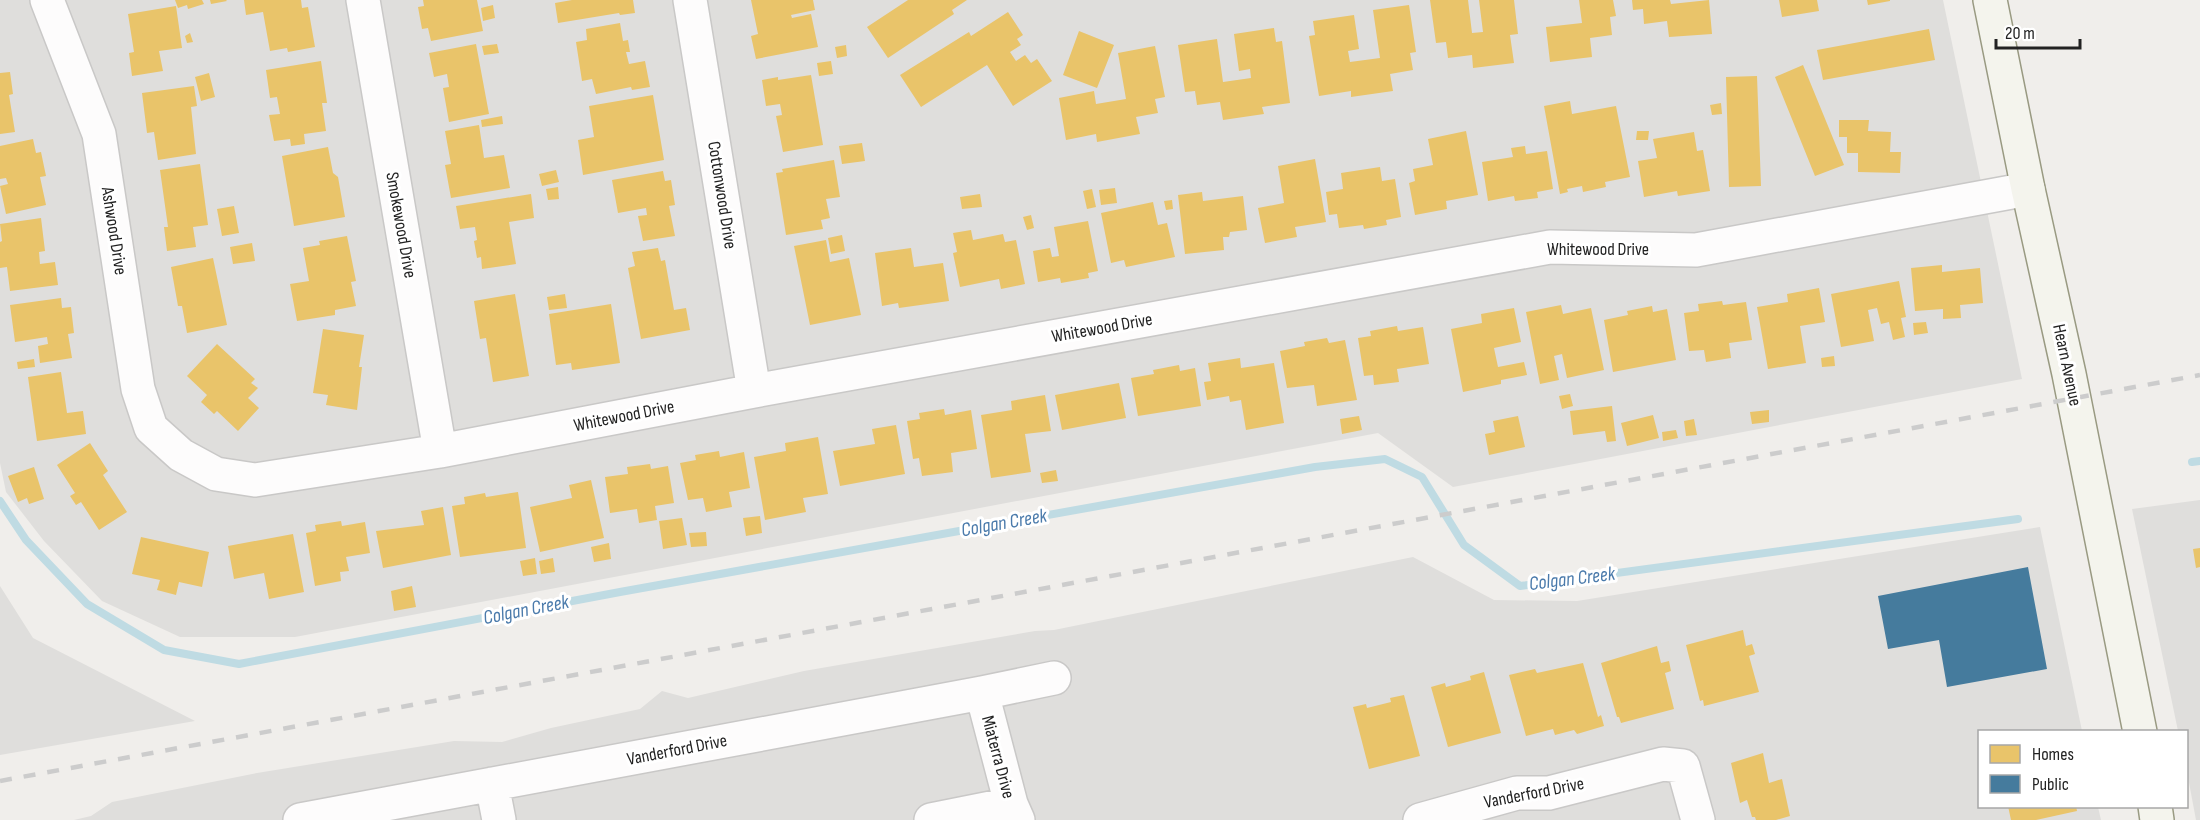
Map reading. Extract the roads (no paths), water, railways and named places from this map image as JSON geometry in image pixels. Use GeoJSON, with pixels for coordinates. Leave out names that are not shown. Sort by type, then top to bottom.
{"type":"FeatureCollection","features":[{"type":"Feature","properties":{"kind":"main road","name":"Hearn Avenue"},"geometry":{"type":"LineString","coordinates":[[1990,0],[2028,189],[2070,374],[2140,730]]}},
{"type":"Feature","properties":{"kind":"street","name":"Ashwood Drive"},"geometry":{"type":"LineString","coordinates":[[47,0],[99,134],[138,388],[151,428],[181,454]]}},
{"type":"Feature","properties":{"kind":"street","name":"Smokewood Drive"},"geometry":{"type":"LineString","coordinates":[[363,0],[440,451]]}},
{"type":"Feature","properties":{"kind":"street","name":"Cottonwood Drive"},"geometry":{"type":"LineString","coordinates":[[690,0],[754,391]]}},
{"type":"Feature","properties":{"kind":"street","name":"Whitewood Drive"},"geometry":{"type":"LineString","coordinates":[[181,454],[216,474],[255,480],[440,451],[754,391],[1550,247],[1696,250],[2028,189]]}},
{"type":"Feature","properties":{"kind":"street","name":"Vanderford Drive"},"geometry":{"type":"LineString","coordinates":[[300,820],[1054,678]]}},
{"type":"Feature","properties":{"kind":"street","name":"Miaterra Drive"},"geometry":{"type":"LineString","coordinates":[[982,693],[991,736],[1014,812]]}},
{"type":"Feature","properties":{"kind":"street","name":"Vanderford Drive"},"geometry":{"type":"LineString","coordinates":[[1420,820],[1517,793],[1549,793],[1663,764],[1683,766],[1698,820]]}},
{"type":"Feature","properties":{"kind":"street"},"geometry":{"type":"LineString","coordinates":[[492,784],[499,820]]}},
{"type":"Feature","properties":{"kind":"street"},"geometry":{"type":"LineString","coordinates":[[931,820],[1014,812]]}},
{"type":"Feature","properties":{"kind":"waterway","name":"Colgan Creek"},"geometry":{"type":"LineString","coordinates":[[0,501],[26,540],[87,604],[164,650],[239,664],[620,592],[1315,467],[1385,459],[1422,477],[1464,545],[1520,586],[2018,519]]}},
{"type":"Feature","properties":{"kind":"waterway","name":"Colgan Creek"},"geometry":{"type":"LineString","coordinates":[[2192,462],[2200,461]]}},
{"type":"Feature","properties":{"kind":"railway"},"geometry":{"type":"LineString","coordinates":[[0,781],[2200,375]]}}]}
